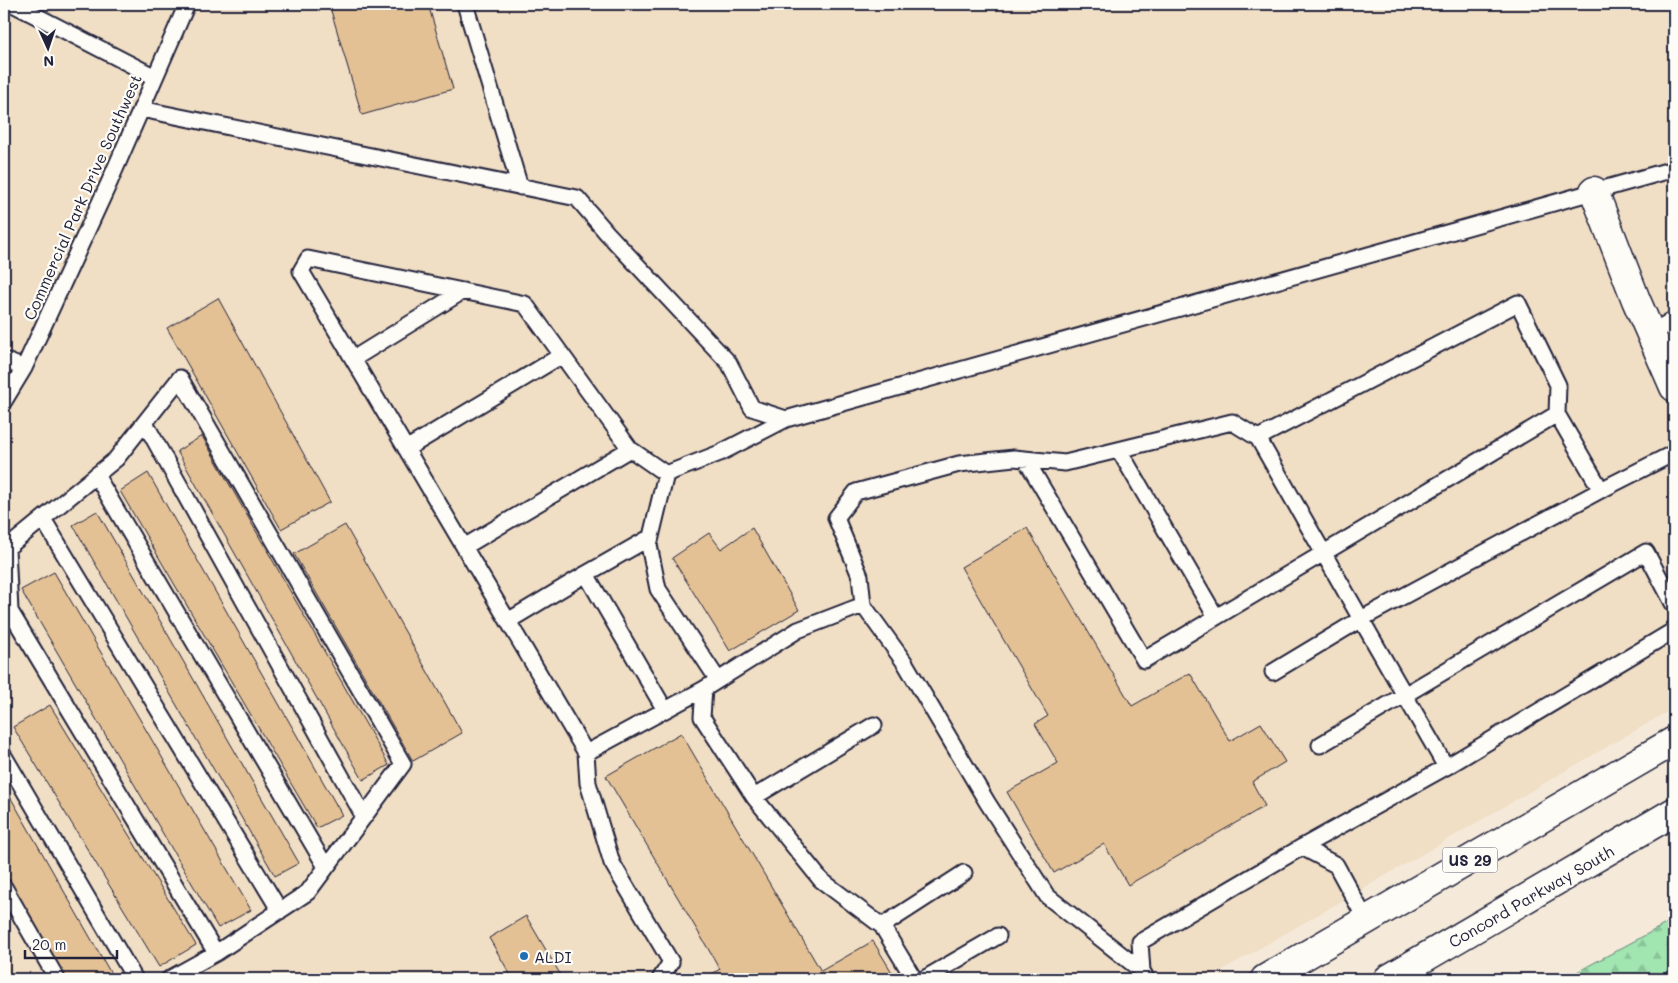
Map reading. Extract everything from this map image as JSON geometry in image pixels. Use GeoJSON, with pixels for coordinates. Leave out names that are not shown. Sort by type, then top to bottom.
{"type":"FeatureCollection","features":[{"type":"Feature","properties":{"kind":"main road"},"geometry":{"type":"LineString","coordinates":[[1594,191],[1674,387]]}},
{"type":"Feature","properties":{"kind":"main road","name":"US 29"},"geometry":{"type":"LineString","coordinates":[[1265,979],[1674,741]]}},
{"type":"Feature","properties":{"kind":"main road","name":"Concord Parkway South"},"geometry":{"type":"LineString","coordinates":[[1388,979],[1674,812]]}},
{"type":"Feature","properties":{"kind":"lane"},"geometry":{"type":"LineString","coordinates":[[13,4],[155,77]]}},
{"type":"Feature","properties":{"kind":"lane","name":"Commercial Park Drive Southwest"},"geometry":{"type":"LineString","coordinates":[[4,401],[24,368],[110,183],[186,4]]}},
{"type":"Feature","properties":{"kind":"lane"},"geometry":{"type":"LineString","coordinates":[[465,4],[520,187]]}},
{"type":"Feature","properties":{"kind":"lane"},"geometry":{"type":"LineString","coordinates":[[141,109],[577,198],[607,233],[729,363],[752,408],[786,418]]}},
{"type":"Feature","properties":{"kind":"lane"},"geometry":{"type":"LineString","coordinates":[[666,474],[720,453],[786,418],[1674,169]]}},
{"type":"Feature","properties":{"kind":"lane"},"geometry":{"type":"LineString","coordinates":[[660,979],[671,962],[612,863],[588,783],[586,753],[301,271],[308,259],[525,304],[630,449],[666,474]]}},
{"type":"Feature","properties":{"kind":"lane"},"geometry":{"type":"LineString","coordinates":[[353,360],[463,291]]}},
{"type":"Feature","properties":{"kind":"lane"},"geometry":{"type":"LineString","coordinates":[[1258,438],[1518,303],[1558,385],[1557,414],[1601,490]]}},
{"type":"Feature","properties":{"kind":"lane"},"geometry":{"type":"LineString","coordinates":[[1651,333],[1674,319]]}},
{"type":"Feature","properties":{"kind":"lane"},"geometry":{"type":"LineString","coordinates":[[406,449],[562,355]]}},
{"type":"Feature","properties":{"kind":"lane"},"geometry":{"type":"LineString","coordinates":[[4,360],[24,368]]}},
{"type":"Feature","properties":{"kind":"lane"},"geometry":{"type":"LineString","coordinates":[[169,979],[216,953],[308,892],[403,764],[180,378],[116,459],[7,548],[10,611],[216,953]]}},
{"type":"Feature","properties":{"kind":"lane"},"geometry":{"type":"LineString","coordinates":[[1026,460],[1144,660],[1557,414]]}},
{"type":"Feature","properties":{"kind":"lane"},"geometry":{"type":"LineString","coordinates":[[1145,975],[1047,896],[987,802],[905,662],[863,605],[860,576],[836,518],[856,492],[958,464],[1014,458],[1065,463],[1232,422],[1258,438],[1446,766]]}},
{"type":"Feature","properties":{"kind":"lane"},"geometry":{"type":"LineString","coordinates":[[145,423],[364,816]]}},
{"type":"Feature","properties":{"kind":"lane"},"geometry":{"type":"LineString","coordinates":[[464,547],[630,449]]}},
{"type":"Feature","properties":{"kind":"lane"},"geometry":{"type":"LineString","coordinates":[[1119,450],[1216,617]]}},
{"type":"Feature","properties":{"kind":"lane"},"geometry":{"type":"LineString","coordinates":[[1273,672],[1361,619],[1601,490],[1674,453]]}},
{"type":"Feature","properties":{"kind":"lane"},"geometry":{"type":"LineString","coordinates":[[666,474],[649,545],[658,589],[718,680]]}},
{"type":"Feature","properties":{"kind":"lane"},"geometry":{"type":"LineString","coordinates":[[96,475],[326,867]]}},
{"type":"Feature","properties":{"kind":"lane"},"geometry":{"type":"LineString","coordinates":[[43,519],[280,911]]}},
{"type":"Feature","properties":{"kind":"lane"},"geometry":{"type":"LineString","coordinates":[[508,620],[651,538]]}},
{"type":"Feature","properties":{"kind":"lane"},"geometry":{"type":"LineString","coordinates":[[1320,745],[1646,552],[1674,605]]}},
{"type":"Feature","properties":{"kind":"lane"},"geometry":{"type":"LineString","coordinates":[[586,574],[665,710]]}},
{"type":"Feature","properties":{"kind":"lane"},"geometry":{"type":"LineString","coordinates":[[586,753],[704,689],[798,630],[863,605]]}},
{"type":"Feature","properties":{"kind":"lane"},"geometry":{"type":"LineString","coordinates":[[1145,975],[1140,942],[1302,847],[1446,766],[1673,632],[1674,628]]}},
{"type":"Feature","properties":{"kind":"lane"},"geometry":{"type":"LineString","coordinates":[[704,689],[702,717],[754,797],[821,880],[882,926],[914,979]]}},
{"type":"Feature","properties":{"kind":"lane"},"geometry":{"type":"LineString","coordinates":[[754,797],[874,726]]}},
{"type":"Feature","properties":{"kind":"lane"},"geometry":{"type":"LineString","coordinates":[[4,756],[135,979]]}},
{"type":"Feature","properties":{"kind":"lane"},"geometry":{"type":"LineString","coordinates":[[1302,847],[1336,865],[1366,920]]}},
{"type":"Feature","properties":{"kind":"lane"},"geometry":{"type":"LineString","coordinates":[[882,926],[964,873]]}},
{"type":"Feature","properties":{"kind":"lane"},"geometry":{"type":"LineString","coordinates":[[4,887],[57,979]]}},
{"type":"Feature","properties":{"kind":"lane"},"geometry":{"type":"LineString","coordinates":[[924,979],[998,936]]}},
{"type":"Feature","properties":{"kind":"shaded area"},"geometry":{"type":"Polygon","coordinates":[[[4,4],[1674,4],[1674,708],[1207,979],[4,979],[4,4]]]}},
{"type":"Feature","properties":{"kind":"green space"},"geometry":{"type":"Polygon","coordinates":[[[1674,919],[1674,979],[1564,979],[1662,926],[1674,919]]]}},
{"type":"Feature","properties":{"kind":"building"},"geometry":{"type":"Polygon","coordinates":[[[329,4],[428,4],[453,89],[362,115],[329,4]]]}},
{"type":"Feature","properties":{"kind":"building"},"geometry":{"type":"Polygon","coordinates":[[[218,298],[330,502],[281,529],[167,328],[218,298]]]}},
{"type":"Feature","properties":{"kind":"building"},"geometry":{"type":"Polygon","coordinates":[[[202,436],[389,765],[363,780],[177,451],[202,436]]]}},
{"type":"Feature","properties":{"kind":"building"},"geometry":{"type":"Polygon","coordinates":[[[148,473],[342,815],[317,828],[120,491],[148,473]]]}},
{"type":"Feature","properties":{"kind":"building"},"geometry":{"type":"Polygon","coordinates":[[[97,511],[299,863],[275,876],[73,525],[97,511]]]}},
{"type":"Feature","properties":{"kind":"building"},"geometry":{"type":"Polygon","coordinates":[[[345,525],[462,733],[413,761],[294,554],[345,525]]]}},
{"type":"Feature","properties":{"kind":"building"},"geometry":{"type":"Polygon","coordinates":[[[752,528],[799,610],[730,651],[672,558],[709,533],[721,549],[752,528]]]}},
{"type":"Feature","properties":{"kind":"building"},"geometry":{"type":"Polygon","coordinates":[[[1027,528],[1132,706],[1190,673],[1230,741],[1261,723],[1285,762],[1252,782],[1265,806],[1128,885],[1104,844],[1054,873],[1007,792],[1058,763],[1035,724],[1048,716],[961,567],[1027,528]]]}},
{"type":"Feature","properties":{"kind":"building"},"geometry":{"type":"Polygon","coordinates":[[[54,572],[251,910],[218,928],[21,590],[54,572]]]}},
{"type":"Feature","properties":{"kind":"building"},"geometry":{"type":"Polygon","coordinates":[[[50,705],[196,945],[159,967],[13,727],[50,705]]]}},
{"type":"Feature","properties":{"kind":"building"},"geometry":{"type":"Polygon","coordinates":[[[681,733],[821,971],[873,941],[896,979],[703,979],[720,969],[606,776],[681,733]]]}},
{"type":"Feature","properties":{"kind":"building"},"geometry":{"type":"Polygon","coordinates":[[[4,786],[114,979],[65,979],[4,871],[4,786]]]}},
{"type":"Feature","properties":{"kind":"building","name":"ALDI"},"geometry":{"type":"Polygon","coordinates":[[[526,916],[563,979],[502,979],[510,974],[489,938],[526,916]]]}},
{"type":"Feature","properties":{"kind":"place","name":"ALDI"},"geometry":{"type":"Point","coordinates":[524,956]}}]}
